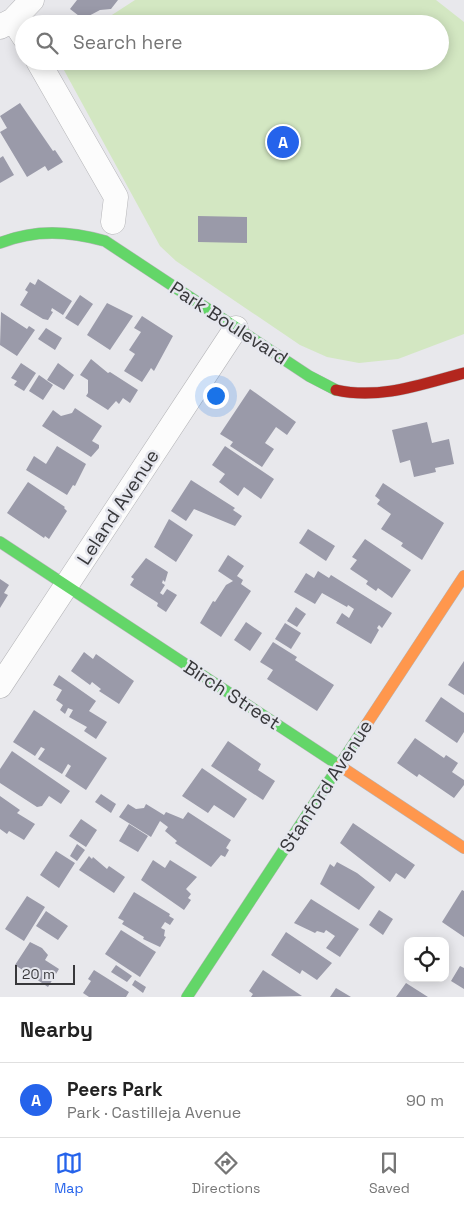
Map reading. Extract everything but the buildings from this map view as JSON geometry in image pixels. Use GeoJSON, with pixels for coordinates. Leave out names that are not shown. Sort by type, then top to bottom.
{"type":"FeatureCollection","features":[{"type":"Feature","properties":{"kind":"street"},"geometry":{"type":"LineString","coordinates":[[21,15],[32,0]]}},
{"type":"Feature","properties":{"kind":"street"},"geometry":{"type":"LineString","coordinates":[[43,70],[116,198],[113,222]]}},
{"type":"Feature","properties":{"kind":"street","name":"Park Boulevard"},"geometry":{"type":"LineString","coordinates":[[0,243],[25,235],[53,232],[72,233],[105,241],[309,376],[335,390],[358,394],[383,392],[464,374]]}},
{"type":"Feature","properties":{"kind":"street","name":"Leland Avenue"},"geometry":{"type":"LineString","coordinates":[[0,686],[236,328]]}},
{"type":"Feature","properties":{"kind":"street","name":"Birch Street"},"geometry":{"type":"LineString","coordinates":[[0,542],[464,848]]}},
{"type":"Feature","properties":{"kind":"street","name":"Stanford Avenue"},"geometry":{"type":"LineString","coordinates":[[187,997],[464,576]]}},
{"type":"Feature","properties":{"kind":"green space"},"geometry":{"type":"Polygon","coordinates":[[[135,0],[436,0],[464,22],[464,334],[398,359],[359,363],[327,357],[300,345],[176,261],[160,246],[64,70],[449,70],[449,15],[112,15],[135,0]]]}},
{"type":"Feature","properties":{"kind":"traffic: fast"},"geometry":{"type":"LineString","coordinates":[[0,243],[26,235],[52,233],[78,235],[105,241],[309,376],[336,390]]}},
{"type":"Feature","properties":{"kind":"traffic: fast"},"geometry":{"type":"LineString","coordinates":[[0,542],[340,766]]}},
{"type":"Feature","properties":{"kind":"traffic: fast"},"geometry":{"type":"LineString","coordinates":[[187,997],[366,725]]}},
{"type":"Feature","properties":{"kind":"traffic: slow"},"geometry":{"type":"LineString","coordinates":[[366,725],[464,576]]}},
{"type":"Feature","properties":{"kind":"traffic: slow"},"geometry":{"type":"LineString","coordinates":[[340,766],[464,848]]}},
{"type":"Feature","properties":{"kind":"traffic: jam"},"geometry":{"type":"LineString","coordinates":[[336,390],[352,393],[385,392],[417,386],[464,373]]}},
{"type":"Feature","properties":{"kind":"place","name":"Peers Park"},"geometry":{"type":"Point","coordinates":[283,142]}}]}
